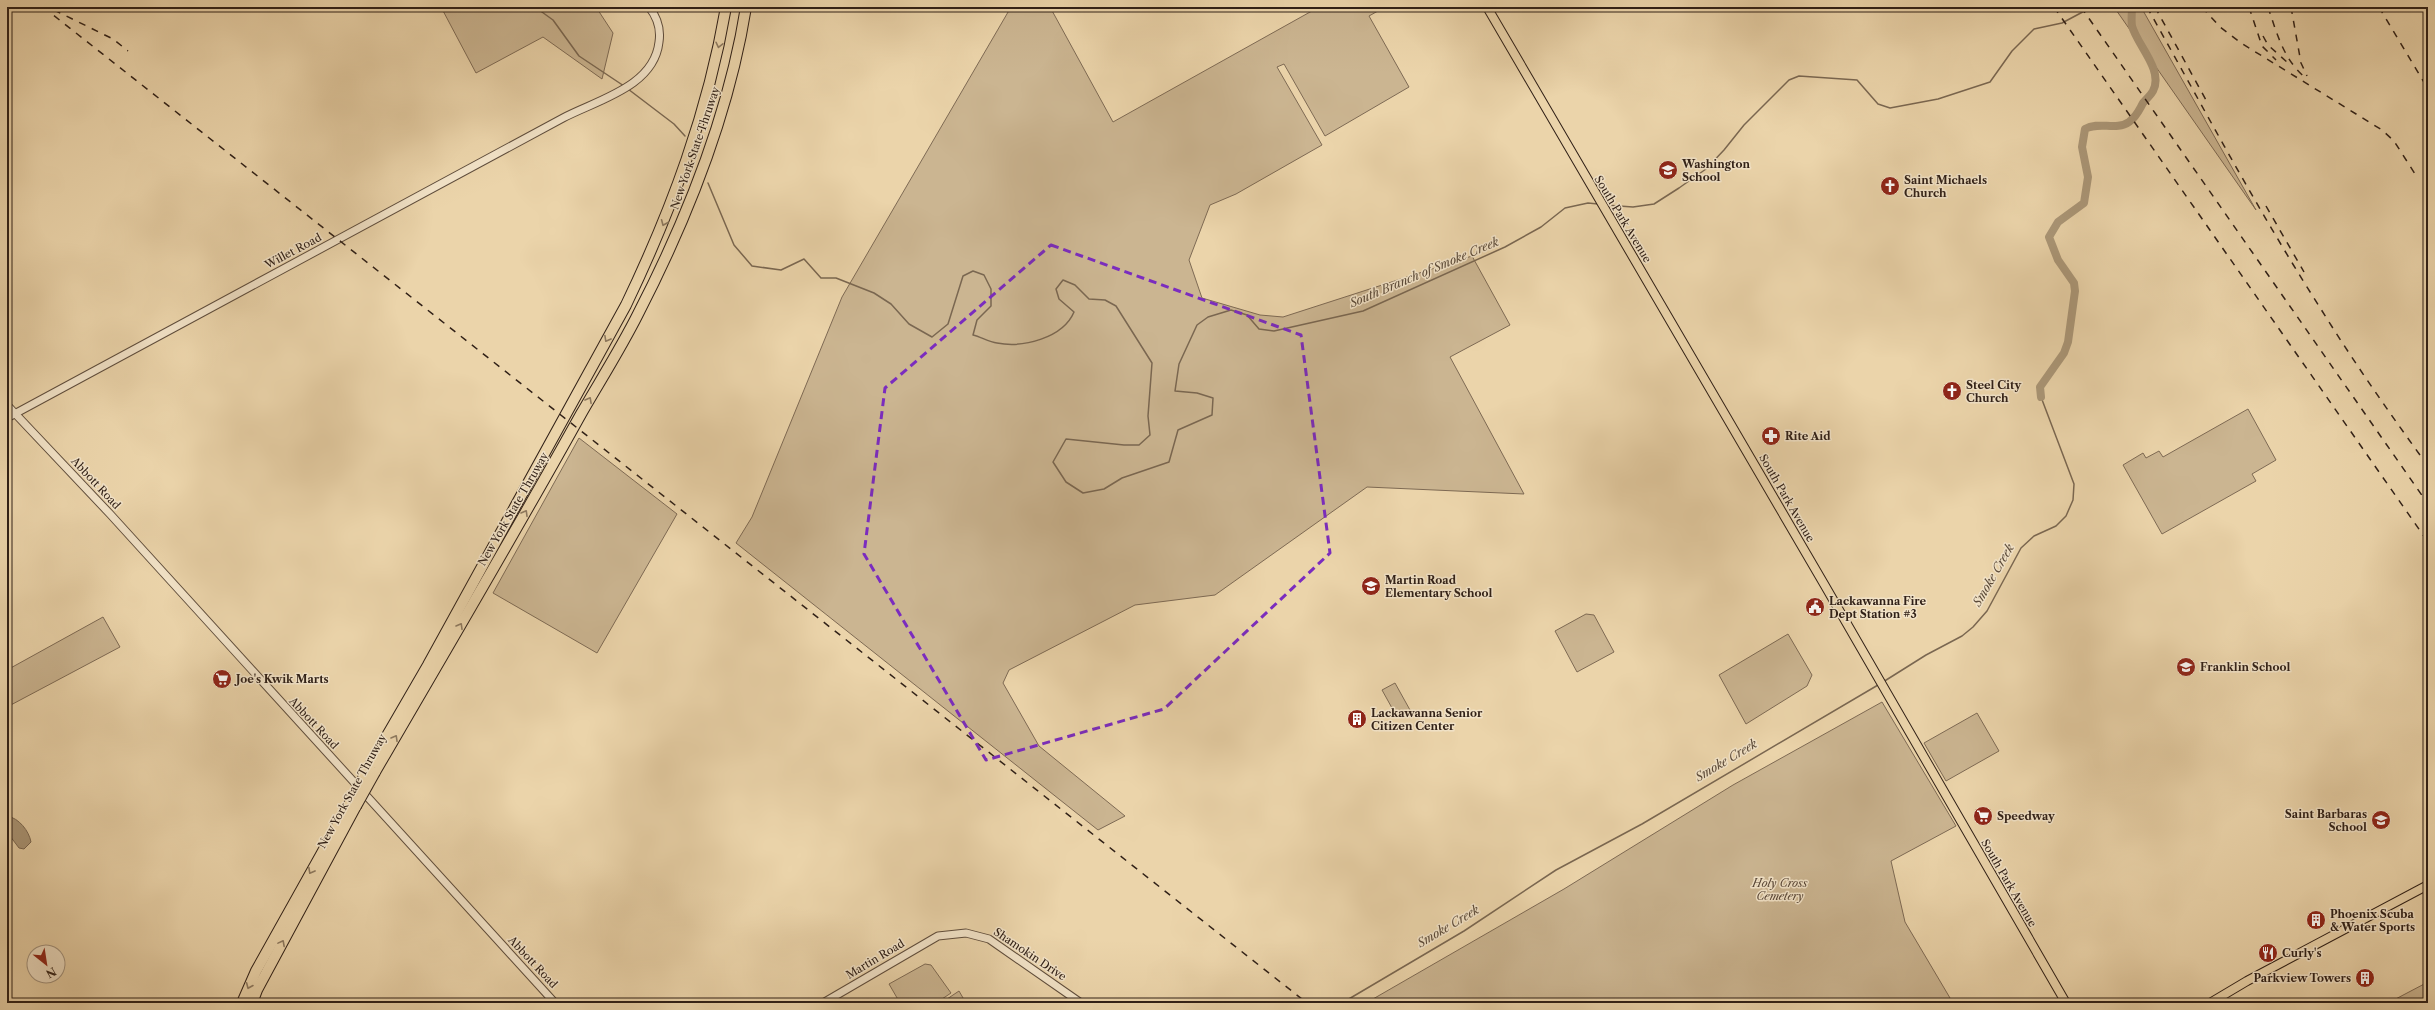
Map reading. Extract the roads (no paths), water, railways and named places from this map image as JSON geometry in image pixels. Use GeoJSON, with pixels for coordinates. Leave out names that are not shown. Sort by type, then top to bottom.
{"type":"FeatureCollection","features":[{"type":"Feature","properties":{"kind":"highway","name":"New York State Thruway"},"geometry":{"type":"LineString","coordinates":[[252,1003],[257,990],[372,768],[626,305],[649,258],[670,210],[701,119],[726,7]]}},
{"type":"Feature","properties":{"kind":"highway","name":"New York State Thruway"},"geometry":{"type":"LineString","coordinates":[[372,768],[544,481],[637,315],[671,246],[696,189],[718,124],[731,76],[746,7]]}},
{"type":"Feature","properties":{"kind":"highway","name":"New York State Thruway"},"geometry":{"type":"LineString","coordinates":[[242,1003],[256,971],[354,803]]}},
{"type":"Feature","properties":{"kind":"main road","name":"South Park Avenue"},"geometry":{"type":"LineString","coordinates":[[1487,7],[1608,217],[1875,672],[2066,1003]]}},
{"type":"Feature","properties":{"kind":"main road"},"geometry":{"type":"LineString","coordinates":[[2210,1003],[2247,981],[2428,885]]}},
{"type":"Feature","properties":{"kind":"street","name":"Willet Road"},"geometry":{"type":"LineString","coordinates":[[7,418],[636,78],[647,70],[653,56],[659,34],[655,16],[648,7]]}},
{"type":"Feature","properties":{"kind":"street","name":"Abbott Road"},"geometry":{"type":"LineString","coordinates":[[7,405],[114,518],[555,1003]]}},
{"type":"Feature","properties":{"kind":"street","name":"Shamokin Drive"},"geometry":{"type":"LineString","coordinates":[[938,936],[966,933],[989,939],[1081,1003]]}},
{"type":"Feature","properties":{"kind":"street","name":"Martin Road"},"geometry":{"type":"LineString","coordinates":[[823,1003],[938,936]]}},
{"type":"Feature","properties":{"kind":"waterway","name":"South Branch of Smoke Creek"},"geometry":{"type":"LineString","coordinates":[[535,7],[553,20],[579,56],[624,86]]}},
{"type":"Feature","properties":{"kind":"waterway","name":"South Branch of Smoke Creek"},"geometry":{"type":"LineString","coordinates":[[1605,205],[1633,207],[1654,204],[1679,188],[1706,169],[1724,150],[1744,125],[1789,80],[1799,76],[1857,80],[1878,104],[1890,108],[1938,99],[1990,82],[2012,51],[2034,29],[2062,23],[2092,7]]}},
{"type":"Feature","properties":{"kind":"waterway","name":"Smoke Creek"},"geometry":{"type":"LineString","coordinates":[[2041,397],[2040,387],[2064,353],[2068,342],[2075,291],[2074,283],[2058,260],[2049,237],[2058,222],[2084,203],[2088,177],[2082,147],[2085,129],[2096,126],[2119,126],[2129,122],[2136,115],[2143,103],[2153,91],[2155,83],[2153,66],[2132,26],[2132,7]]}},
{"type":"Feature","properties":{"kind":"waterway","name":"South Branch of Smoke Creek"},"geometry":{"type":"LineString","coordinates":[[628,89],[674,124],[685,136]]}},
{"type":"Feature","properties":{"kind":"waterway","name":"South Branch of Smoke Creek"},"geometry":{"type":"LineString","coordinates":[[708,183],[734,245],[752,266],[781,270],[804,259],[821,278],[836,278],[874,293],[891,304],[909,324],[932,337],[948,324],[963,276],[973,271],[984,275],[991,289],[991,306],[977,320],[973,335],[994,342],[1007,344],[1030,342],[1052,335],[1061,329],[1069,321],[1074,312],[1059,299],[1056,289],[1063,280],[1075,285],[1089,299],[1105,300],[1116,306],[1152,363],[1148,416],[1150,435],[1139,445],[1124,445],[1066,439],[1053,462],[1066,482],[1083,493],[1104,489],[1122,478],[1169,462],[1178,430],[1212,415],[1213,398],[1197,393],[1175,391],[1179,364],[1197,325],[1208,317],[1231,310],[1247,315],[1259,329],[1274,331],[1363,311],[1505,247],[1541,227],[1565,208],[1588,203],[1598,204]]}},
{"type":"Feature","properties":{"kind":"waterway","name":"Smoke Creek"},"geometry":{"type":"LineString","coordinates":[[1883,682],[1926,655],[1962,636],[1973,627],[1987,611],[2021,548],[2034,536],[2056,526],[2066,516],[2073,500],[2074,484],[2041,397]]}},
{"type":"Feature","properties":{"kind":"waterway","name":"Smoke Creek"},"geometry":{"type":"LineString","coordinates":[[1342,1003],[1464,931],[1556,870],[1642,824],[1878,685]]}},
{"type":"Feature","properties":{"kind":"railway"},"geometry":{"type":"LineString","coordinates":[[43,7],[1307,1003]]}},
{"type":"Feature","properties":{"kind":"railway"},"geometry":{"type":"LineString","coordinates":[[2054,7],[2428,542]]}},
{"type":"Feature","properties":{"kind":"railway"},"geometry":{"type":"LineString","coordinates":[[2081,7],[2428,504]]}},
{"type":"Feature","properties":{"kind":"railway"},"geometry":{"type":"LineString","coordinates":[[2147,7],[2231,158],[2296,269],[2358,367],[2428,466]]}},
{"type":"Feature","properties":{"kind":"railway"},"geometry":{"type":"LineString","coordinates":[[2155,7],[2206,100]]}},
{"type":"Feature","properties":{"kind":"railway"},"geometry":{"type":"LineString","coordinates":[[2202,7],[2220,27],[2241,43],[2382,130],[2394,141],[2417,177]]}},
{"type":"Feature","properties":{"kind":"railway"},"geometry":{"type":"LineString","coordinates":[[2249,7],[2262,46],[2276,60]]}},
{"type":"Feature","properties":{"kind":"railway"},"geometry":{"type":"LineString","coordinates":[[2268,7],[2282,46],[2292,64],[2307,79]]}},
{"type":"Feature","properties":{"kind":"railway"},"geometry":{"type":"LineString","coordinates":[[2291,7],[2301,63],[2307,76]]}},
{"type":"Feature","properties":{"kind":"railway"},"geometry":{"type":"LineString","coordinates":[[2379,7],[2428,89]]}},
{"type":"Feature","properties":{"kind":"railway"},"geometry":{"type":"LineString","coordinates":[[54,10],[113,39],[128,51]]}},
{"type":"Feature","properties":{"kind":"railway"},"geometry":{"type":"LineString","coordinates":[[2263,36],[2268,45],[2288,63]]}},
{"type":"Feature","properties":{"kind":"railway"},"geometry":{"type":"LineString","coordinates":[[2266,206],[2304,272]]}},
{"type":"Feature","properties":{"kind":"place","name":"Washington School"},"geometry":{"type":"Point","coordinates":[1668,170]}},
{"type":"Feature","properties":{"kind":"place","name":"Saint Michaels Church"},"geometry":{"type":"Point","coordinates":[1890,186]}},
{"type":"Feature","properties":{"kind":"place","name":"Steel City Church"},"geometry":{"type":"Point","coordinates":[1952,391]}},
{"type":"Feature","properties":{"kind":"place","name":"Rite Aid"},"geometry":{"type":"Point","coordinates":[1771,436]}},
{"type":"Feature","properties":{"kind":"place","name":"Martin Road Elementary School"},"geometry":{"type":"Point","coordinates":[1371,586]}},
{"type":"Feature","properties":{"kind":"place","name":"Lackawanna Fire Dept Station #3"},"geometry":{"type":"Point","coordinates":[1815,607]}},
{"type":"Feature","properties":{"kind":"place","name":"Franklin School"},"geometry":{"type":"Point","coordinates":[2186,667]}},
{"type":"Feature","properties":{"kind":"place","name":"Joe's Kwik Marts"},"geometry":{"type":"Point","coordinates":[222,679]}},
{"type":"Feature","properties":{"kind":"place","name":"Lackawanna Senior Citizen Center"},"geometry":{"type":"Point","coordinates":[1357,719]}},
{"type":"Feature","properties":{"kind":"place","name":"Speedway"},"geometry":{"type":"Point","coordinates":[1983,816]}},
{"type":"Feature","properties":{"kind":"place","name":"Saint Barbaras School"},"geometry":{"type":"Point","coordinates":[2381,820]}},
{"type":"Feature","properties":{"kind":"place","name":"Phoenix Scuba & Water Sports"},"geometry":{"type":"Point","coordinates":[2316,920]}},
{"type":"Feature","properties":{"kind":"place","name":"Curly's"},"geometry":{"type":"Point","coordinates":[2268,953]}},
{"type":"Feature","properties":{"kind":"place","name":"Parkview Towers"},"geometry":{"type":"Point","coordinates":[2365,978]}},
{"type":"Feature","properties":{"kind":"park label","name":"Holy Cross Cemetery"},"geometry":{"type":"Point","coordinates":[1780,889]}}]}
